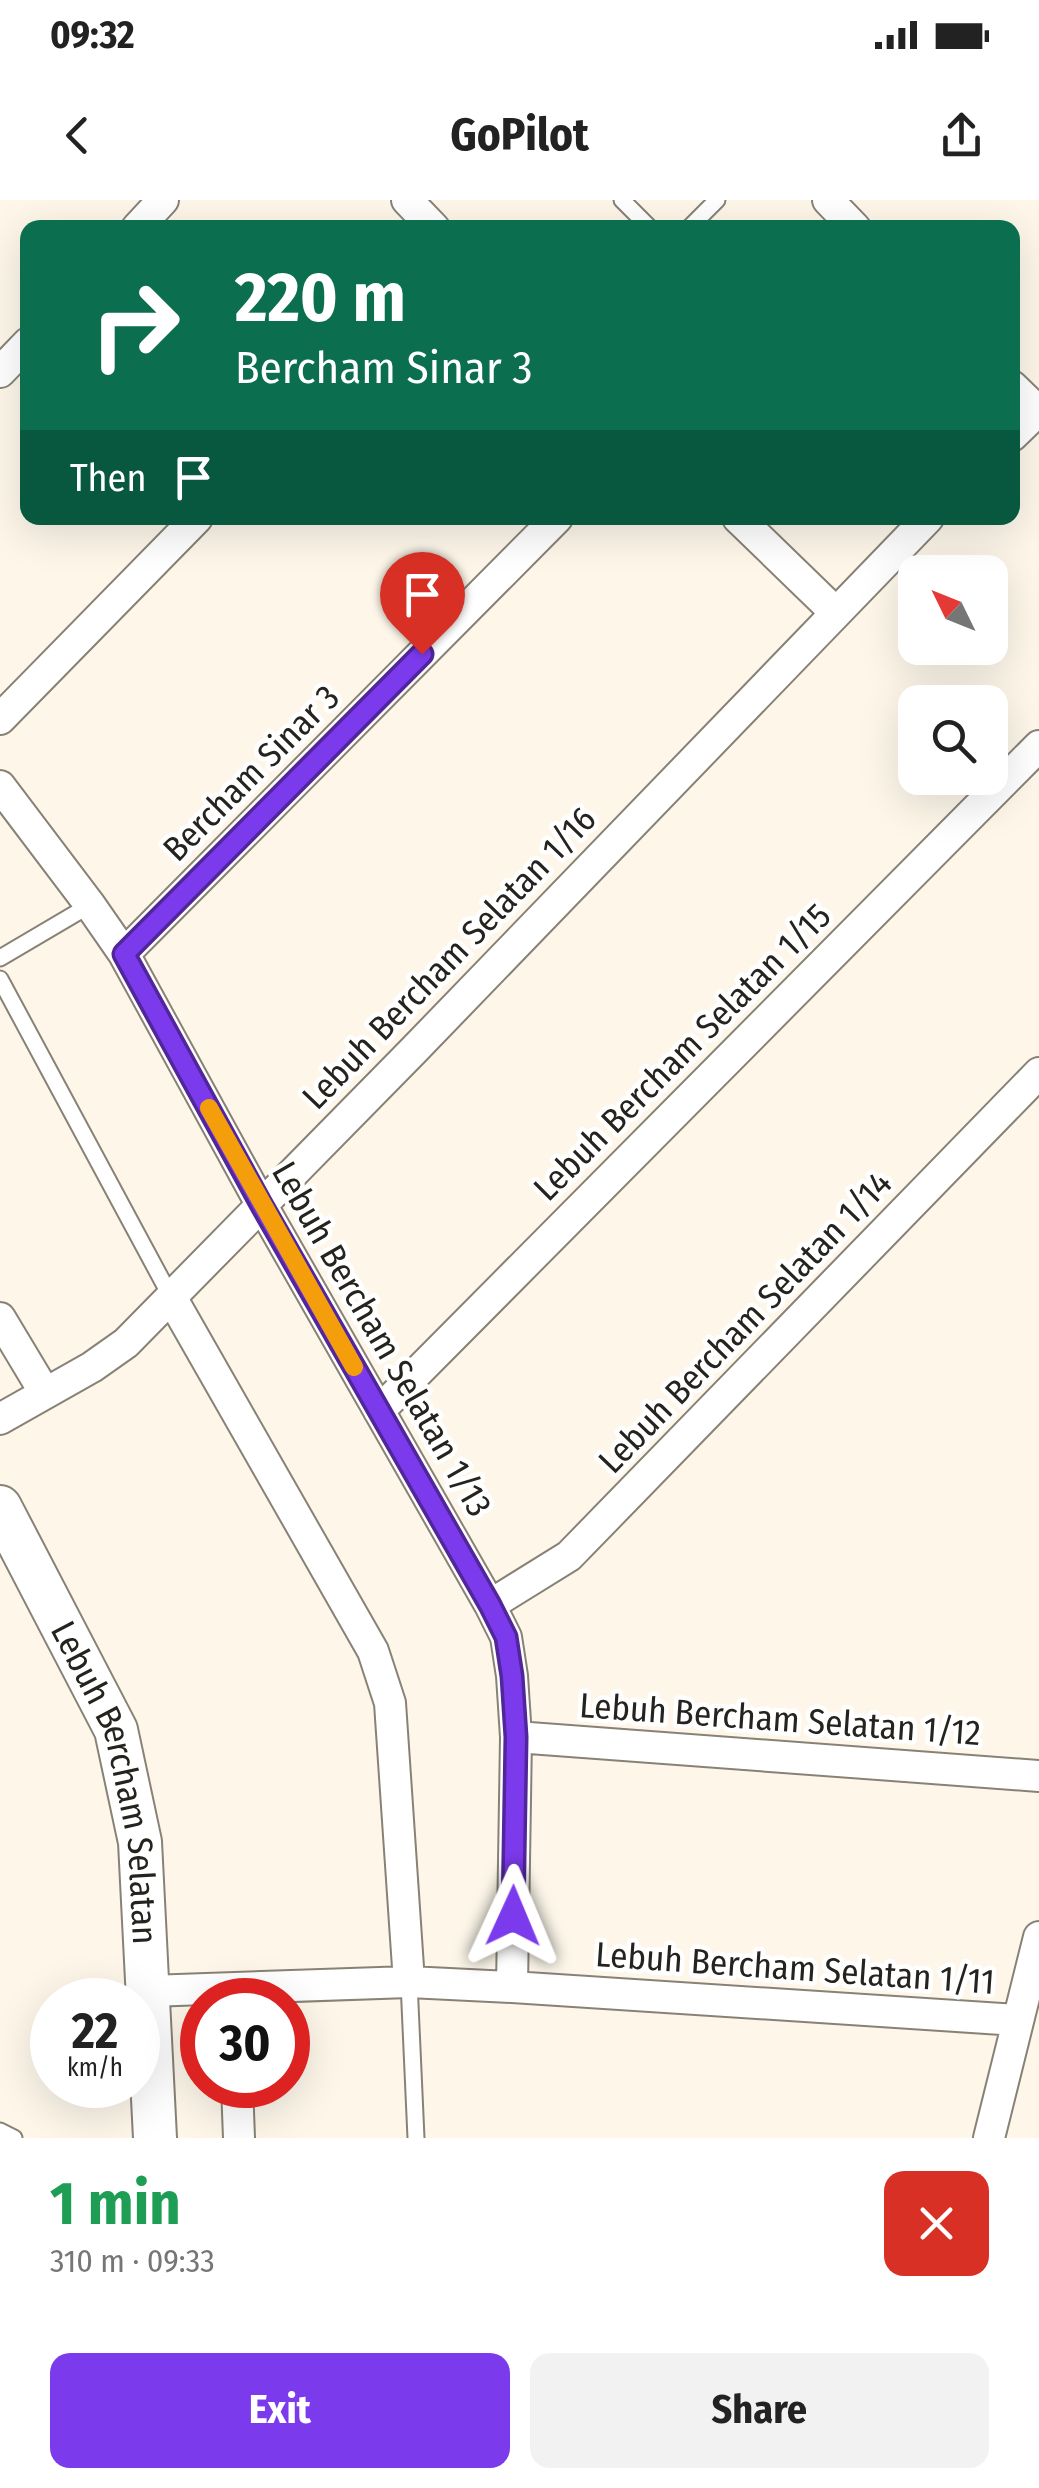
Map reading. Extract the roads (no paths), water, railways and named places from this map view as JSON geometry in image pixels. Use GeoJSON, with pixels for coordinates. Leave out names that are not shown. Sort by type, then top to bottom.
{"type":"FeatureCollection","features":[{"type":"Feature","properties":{"kind":"street"},"geometry":{"type":"LineString","coordinates":[[145,220],[164,200]]}},
{"type":"Feature","properties":{"kind":"street"},"geometry":{"type":"LineString","coordinates":[[406,200],[426,220]]}},
{"type":"Feature","properties":{"kind":"street"},"geometry":{"type":"LineString","coordinates":[[828,200],[847,220]]}},
{"type":"Feature","properties":{"kind":"street"},"geometry":{"type":"LineString","coordinates":[[0,372],[20,351]]}},
{"type":"Feature","properties":{"kind":"street"},"geometry":{"type":"LineString","coordinates":[[1020,394],[1038,412]]}},
{"type":"Feature","properties":{"kind":"street"},"geometry":{"type":"LineString","coordinates":[[0,719],[190,525]]}},
{"type":"Feature","properties":{"kind":"street","name":"Bercham Sinar 3"},"geometry":{"type":"LineString","coordinates":[[124,954],[550,525]]}},
{"type":"Feature","properties":{"kind":"street"},"geometry":{"type":"LineString","coordinates":[[745,525],[835,612]]}},
{"type":"Feature","properties":{"kind":"street","name":"Lebuh Bercham Selatan 1/16"},"geometry":{"type":"LineString","coordinates":[[0,1419],[126,1343],[921,525]]}},
{"type":"Feature","properties":{"kind":"street","name":"Lebuh Bercham Selatan 1/15"},"geometry":{"type":"LineString","coordinates":[[379,1411],[1039,746]]}},
{"type":"Feature","properties":{"kind":"street","name":"Lebuh Bercham Selatan 1/13"},"geometry":{"type":"LineString","coordinates":[[0,786],[124,954],[506,1637],[516,1737],[512,1987]]}},
{"type":"Feature","properties":{"kind":"street","name":"Lebuh Bercham Selatan 1/14"},"geometry":{"type":"LineString","coordinates":[[490,1605],[569,1556],[1039,1073]]}},
{"type":"Feature","properties":{"kind":"street"},"geometry":{"type":"LineString","coordinates":[[171,1297],[373,1651],[390,1702],[409,1982]]}},
{"type":"Feature","properties":{"kind":"street"},"geometry":{"type":"LineString","coordinates":[[0,1318],[45,1393]]}},
{"type":"Feature","properties":{"kind":"street","name":"Lebuh Bercham Selatan"},"geometry":{"type":"LineString","coordinates":[[0,1506],[116,1730],[140,1842],[148,1978]]}},
{"type":"Feature","properties":{"kind":"street","name":"Lebuh Bercham Selatan 1/12"},"geometry":{"type":"LineString","coordinates":[[516,1737],[1039,1776]]}},
{"type":"Feature","properties":{"kind":"street"},"geometry":{"type":"LineString","coordinates":[[989,2138],[1039,1937]]}},
{"type":"Feature","properties":{"kind":"street","name":"Lebuh Bercham Selatan 1/11"},"geometry":{"type":"LineString","coordinates":[[310,1989],[409,1982],[1017,2020]]}},
{"type":"Feature","properties":{"kind":"street","name":"Lebuh Bercham Selatan"},"geometry":{"type":"LineString","coordinates":[[154,2108],[155,2138]]}},
{"type":"Feature","properties":{"kind":"street"},"geometry":{"type":"LineString","coordinates":[[238,2108],[239,2138]]}},
{"type":"Feature","properties":{"kind":"lane"},"geometry":{"type":"LineString","coordinates":[[622,200],[642,220]]}},
{"type":"Feature","properties":{"kind":"lane"},"geometry":{"type":"LineString","coordinates":[[697,220],[717,200]]}},
{"type":"Feature","properties":{"kind":"lane"},"geometry":{"type":"LineString","coordinates":[[0,958],[90,905]]}},
{"type":"Feature","properties":{"kind":"lane"},"geometry":{"type":"LineString","coordinates":[[0,979],[171,1297]]}},
{"type":"Feature","properties":{"kind":"lane"},"geometry":{"type":"LineString","coordinates":[[409,1982],[416,2138]]}},
{"type":"Feature","properties":{"kind":"lane"},"geometry":{"type":"LineString","coordinates":[[0,2130],[14,2138]]}}]}
